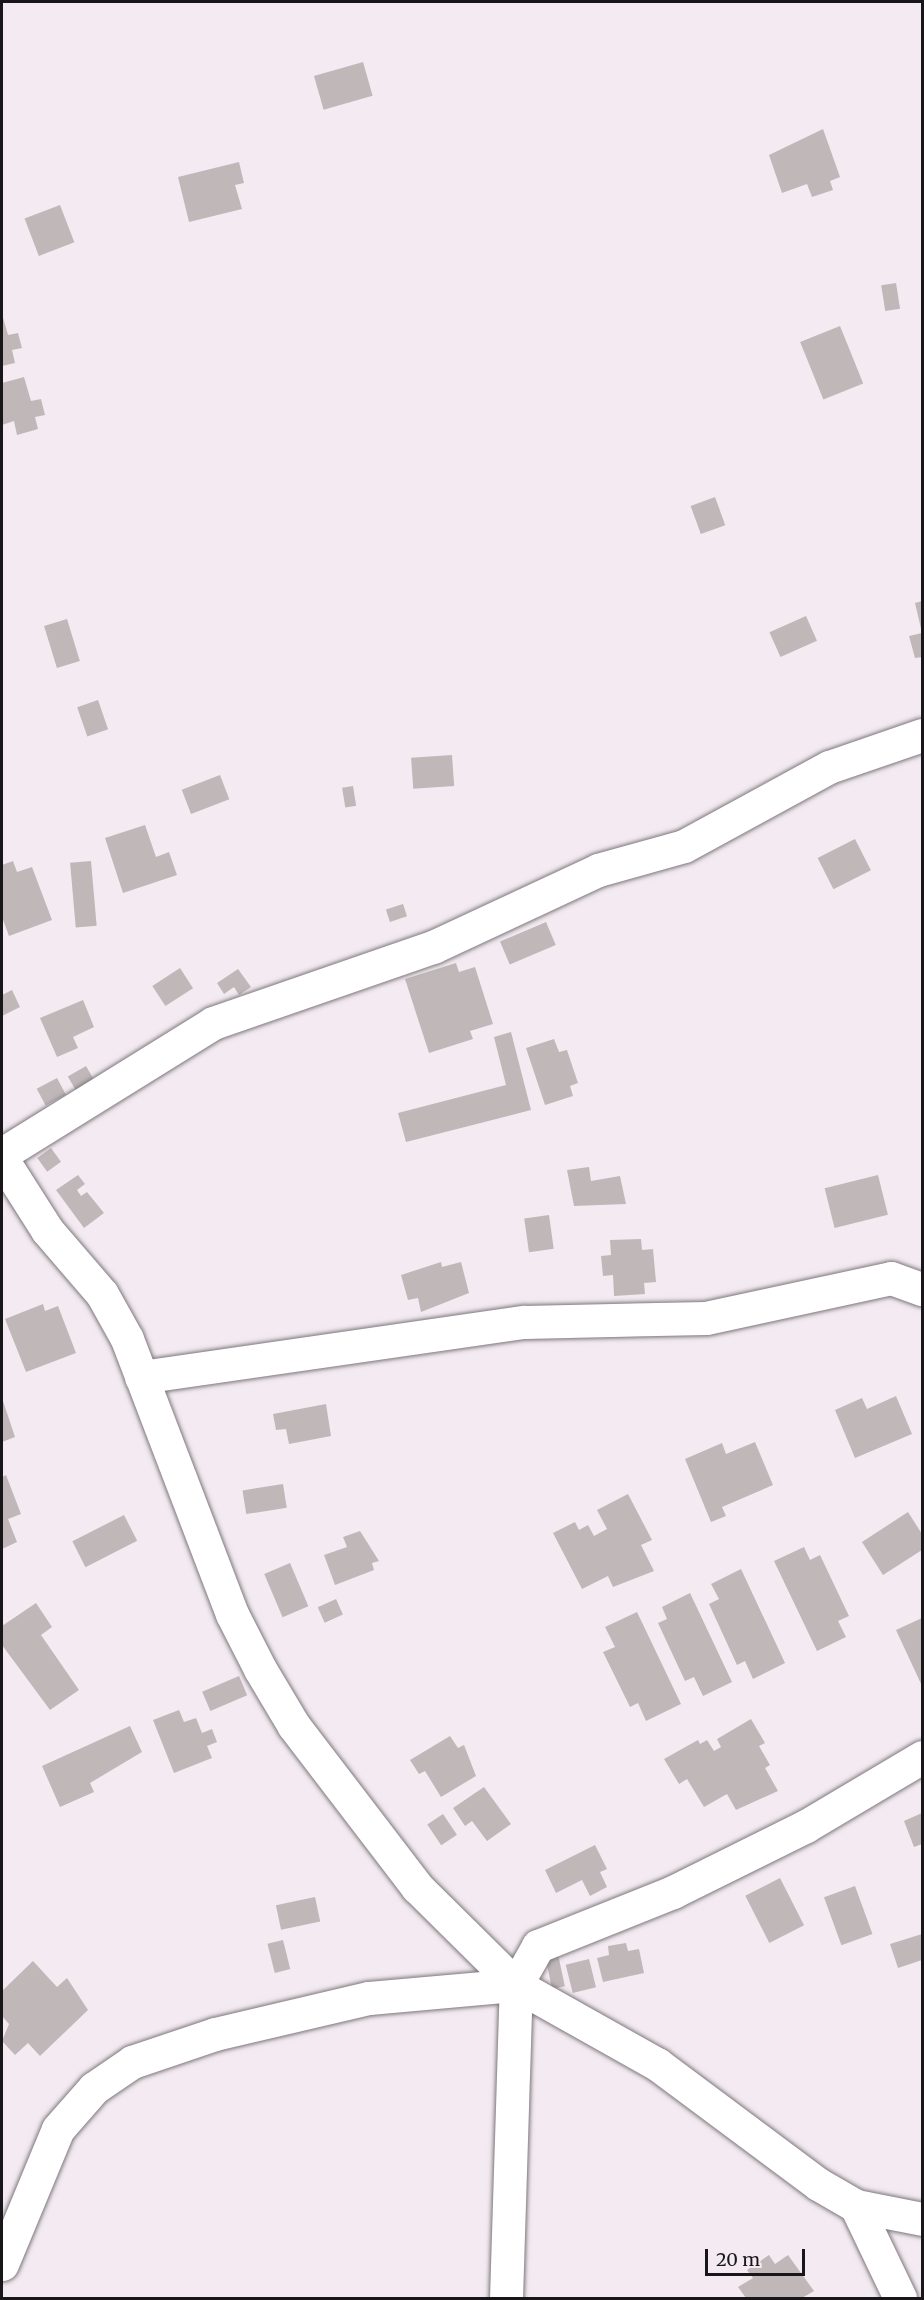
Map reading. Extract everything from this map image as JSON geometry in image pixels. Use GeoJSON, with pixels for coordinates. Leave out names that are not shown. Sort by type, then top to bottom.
{"type":"FeatureCollection","features":[{"type":"Feature","properties":{"kind":"street"},"geometry":{"type":"LineString","coordinates":[[2,1154],[213,1023],[433,947],[597,870],[684,846],[829,767],[922,735]]}},
{"type":"Feature","properties":{"kind":"street"},"geometry":{"type":"LineString","coordinates":[[2,1159],[47,1230],[102,1294],[141,1377],[232,1614],[294,1726],[417,1887],[516,1985],[657,2064],[818,2184],[856,2206],[922,2218]]}},
{"type":"Feature","properties":{"kind":"street"},"geometry":{"type":"LineString","coordinates":[[141,1377],[525,1322],[706,1318],[891,1278],[922,1289]]}},
{"type":"Feature","properties":{"kind":"street"},"geometry":{"type":"LineString","coordinates":[[506,2298],[516,1985],[538,1946],[684,1887],[806,1826],[922,1757]]}},
{"type":"Feature","properties":{"kind":"street"},"geometry":{"type":"LineString","coordinates":[[2,2265],[58,2129],[94,2088],[132,2062],[214,2034],[369,1998],[516,1985]]}},
{"type":"Feature","properties":{"kind":"street"},"geometry":{"type":"LineString","coordinates":[[856,2206],[900,2298]]}},
{"type":"Feature","properties":{"kind":"building"},"geometry":{"type":"Polygon","coordinates":[[[363,62],[373,96],[324,110],[314,76],[363,62]]]}},
{"type":"Feature","properties":{"kind":"building"},"geometry":{"type":"Polygon","coordinates":[[[823,129],[840,177],[830,181],[833,190],[812,197],[807,184],[782,193],[769,155],[823,129]]]}},
{"type":"Feature","properties":{"kind":"building"},"geometry":{"type":"Polygon","coordinates":[[[239,162],[244,183],[235,185],[242,209],[189,222],[178,177],[239,162]]]}},
{"type":"Feature","properties":{"kind":"building"},"geometry":{"type":"Polygon","coordinates":[[[60,205],[74,242],[39,256],[25,219],[60,205]]]}},
{"type":"Feature","properties":{"kind":"building"},"geometry":{"type":"Polygon","coordinates":[[[896,283],[900,309],[885,311],[881,285],[896,283]]]}},
{"type":"Feature","properties":{"kind":"building"},"geometry":{"type":"Polygon","coordinates":[[[2,314],[8,335],[18,333],[22,348],[12,350],[15,363],[2,366],[2,314]]]}},
{"type":"Feature","properties":{"kind":"building"},"geometry":{"type":"Polygon","coordinates":[[[840,326],[863,383],[823,400],[800,342],[840,326]]]}},
{"type":"Feature","properties":{"kind":"building"},"geometry":{"type":"Polygon","coordinates":[[[24,377],[31,401],[41,399],[45,415],[35,417],[38,429],[17,435],[14,421],[2,425],[2,383],[24,377]]]}},
{"type":"Feature","properties":{"kind":"building"},"geometry":{"type":"Polygon","coordinates":[[[715,497],[725,525],[701,534],[691,506],[715,497]]]}},
{"type":"Feature","properties":{"kind":"building"},"geometry":{"type":"Polygon","coordinates":[[[922,601],[922,633],[915,603],[922,601]]]}},
{"type":"Feature","properties":{"kind":"building"},"geometry":{"type":"Polygon","coordinates":[[[806,616],[817,641],[780,657],[769,632],[806,616]]]}},
{"type":"Feature","properties":{"kind":"building"},"geometry":{"type":"Polygon","coordinates":[[[67,619],[80,661],[57,668],[44,626],[67,619]]]}},
{"type":"Feature","properties":{"kind":"building"},"geometry":{"type":"Polygon","coordinates":[[[922,633],[922,657],[915,658],[909,636],[922,633]]]}},
{"type":"Feature","properties":{"kind":"building"},"geometry":{"type":"Polygon","coordinates":[[[98,700],[108,729],[87,736],[77,707],[98,700]]]}},
{"type":"Feature","properties":{"kind":"building"},"geometry":{"type":"Polygon","coordinates":[[[452,755],[454,786],[413,789],[411,758],[452,755]]]}},
{"type":"Feature","properties":{"kind":"building"},"geometry":{"type":"Polygon","coordinates":[[[220,775],[229,799],[191,814],[182,790],[220,775]]]}},
{"type":"Feature","properties":{"kind":"building"},"geometry":{"type":"Polygon","coordinates":[[[353,786],[356,806],[345,807],[342,788],[353,786]]]}},
{"type":"Feature","properties":{"kind":"building"},"geometry":{"type":"Polygon","coordinates":[[[145,825],[156,857],[169,852],[177,875],[123,893],[105,838],[145,825]]]}},
{"type":"Feature","properties":{"kind":"building"},"geometry":{"type":"Polygon","coordinates":[[[855,839],[871,870],[833,889],[818,858],[855,839]]]}},
{"type":"Feature","properties":{"kind":"building"},"geometry":{"type":"Polygon","coordinates":[[[13,861],[17,872],[32,867],[52,920],[9,936],[2,917],[2,865],[13,861]]]}},
{"type":"Feature","properties":{"kind":"building"},"geometry":{"type":"Polygon","coordinates":[[[91,861],[97,926],[76,928],[70,863],[91,861]]]}},
{"type":"Feature","properties":{"kind":"building"},"geometry":{"type":"Polygon","coordinates":[[[403,904],[407,916],[390,922],[386,910],[403,904]]]}},
{"type":"Feature","properties":{"kind":"building"},"geometry":{"type":"Polygon","coordinates":[[[546,922],[556,945],[510,965],[500,942],[546,922]]]}},
{"type":"Feature","properties":{"kind":"building"},"geometry":{"type":"Polygon","coordinates":[[[456,963],[459,972],[475,967],[493,1024],[470,1031],[473,1039],[429,1053],[405,979],[456,963]]]}},
{"type":"Feature","properties":{"kind":"building"},"geometry":{"type":"Polygon","coordinates":[[[180,968],[193,988],[165,1006],[152,986],[180,968]]]}},
{"type":"Feature","properties":{"kind":"building"},"geometry":{"type":"Polygon","coordinates":[[[238,969],[251,987],[239,995],[234,987],[224,994],[217,983],[238,969]]]}},
{"type":"Feature","properties":{"kind":"building"},"geometry":{"type":"Polygon","coordinates":[[[12,990],[20,1007],[2,1016],[2,995],[12,990]]]}},
{"type":"Feature","properties":{"kind":"building"},"geometry":{"type":"Polygon","coordinates":[[[83,1000],[94,1027],[73,1037],[78,1048],[57,1057],[40,1018],[83,1000]]]}},
{"type":"Feature","properties":{"kind":"building"},"geometry":{"type":"Polygon","coordinates":[[[511,1032],[531,1110],[406,1142],[398,1113],[506,1085],[494,1037],[511,1032]]]}},
{"type":"Feature","properties":{"kind":"building"},"geometry":{"type":"Polygon","coordinates":[[[554,1039],[559,1052],[567,1050],[578,1083],[570,1086],[573,1096],[545,1105],[526,1048],[554,1039]]]}},
{"type":"Feature","properties":{"kind":"building"},"geometry":{"type":"Polygon","coordinates":[[[86,1066],[94,1080],[76,1090],[68,1076],[86,1066]]]}},
{"type":"Feature","properties":{"kind":"building"},"geometry":{"type":"Polygon","coordinates":[[[57,1078],[66,1095],[46,1106],[37,1089],[57,1078]]]}},
{"type":"Feature","properties":{"kind":"building"},"geometry":{"type":"Polygon","coordinates":[[[51,1148],[61,1162],[47,1172],[37,1158],[51,1148]]]}},
{"type":"Feature","properties":{"kind":"building"},"geometry":{"type":"Polygon","coordinates":[[[589,1167],[591,1181],[620,1176],[626,1204],[574,1206],[567,1170],[589,1167]]]}},
{"type":"Feature","properties":{"kind":"building"},"geometry":{"type":"Polygon","coordinates":[[[78,1175],[85,1184],[77,1190],[81,1196],[87,1192],[104,1213],[84,1228],[56,1190],[78,1175]]]}},
{"type":"Feature","properties":{"kind":"building"},"geometry":{"type":"Polygon","coordinates":[[[878,1175],[888,1215],[835,1228],[825,1188],[878,1175]]]}},
{"type":"Feature","properties":{"kind":"building"},"geometry":{"type":"Polygon","coordinates":[[[549,1215],[554,1249],[529,1252],[524,1218],[549,1215]]]}},
{"type":"Feature","properties":{"kind":"building"},"geometry":{"type":"Polygon","coordinates":[[[641,1239],[642,1250],[653,1249],[656,1282],[644,1283],[645,1294],[614,1296],[613,1275],[603,1276],[601,1256],[611,1255],[610,1240],[641,1239]]]}},
{"type":"Feature","properties":{"kind":"building"},"geometry":{"type":"Polygon","coordinates":[[[441,1262],[442,1267],[461,1262],[469,1293],[421,1312],[418,1298],[408,1300],[401,1275],[441,1262]]]}},
{"type":"Feature","properties":{"kind":"building"},"geometry":{"type":"Polygon","coordinates":[[[43,1304],[45,1311],[58,1306],[76,1353],[26,1372],[5,1319],[43,1304]]]}},
{"type":"Feature","properties":{"kind":"building"},"geometry":{"type":"Polygon","coordinates":[[[896,1396],[912,1434],[855,1458],[835,1410],[862,1398],[867,1409],[896,1396]]]}},
{"type":"Feature","properties":{"kind":"building"},"geometry":{"type":"Polygon","coordinates":[[[2,1398],[15,1437],[2,1442],[2,1398]]]}},
{"type":"Feature","properties":{"kind":"building"},"geometry":{"type":"Polygon","coordinates":[[[326,1404],[331,1436],[289,1444],[286,1429],[276,1430],[273,1414],[326,1404]]]}},
{"type":"Feature","properties":{"kind":"building"},"geometry":{"type":"Polygon","coordinates":[[[755,1442],[773,1485],[722,1507],[726,1516],[711,1522],[685,1459],[722,1443],[726,1454],[755,1442]]]}},
{"type":"Feature","properties":{"kind":"building"},"geometry":{"type":"Polygon","coordinates":[[[6,1475],[21,1514],[8,1519],[17,1542],[2,1549],[2,1477],[6,1475]]]}},
{"type":"Feature","properties":{"kind":"building"},"geometry":{"type":"Polygon","coordinates":[[[283,1484],[287,1508],[246,1514],[243,1490],[283,1484]]]}},
{"type":"Feature","properties":{"kind":"building"},"geometry":{"type":"Polygon","coordinates":[[[628,1494],[652,1540],[641,1545],[654,1571],[613,1587],[608,1576],[582,1589],[553,1533],[575,1522],[579,1530],[588,1525],[594,1536],[607,1529],[597,1510],[628,1494]]]}},
{"type":"Feature","properties":{"kind":"building"},"geometry":{"type":"Polygon","coordinates":[[[908,1512],[922,1534],[922,1550],[883,1575],[862,1542],[908,1512]]]}},
{"type":"Feature","properties":{"kind":"building"},"geometry":{"type":"Polygon","coordinates":[[[124,1515],[137,1541],[85,1567],[72,1541],[124,1515]]]}},
{"type":"Feature","properties":{"kind":"building"},"geometry":{"type":"Polygon","coordinates":[[[360,1531],[379,1561],[372,1563],[374,1570],[335,1585],[324,1555],[347,1547],[343,1537],[360,1531]]]}},
{"type":"Feature","properties":{"kind":"building"},"geometry":{"type":"Polygon","coordinates":[[[804,1547],[810,1560],[820,1555],[849,1616],[838,1621],[846,1637],[817,1651],[774,1561],[804,1547]]]}},
{"type":"Feature","properties":{"kind":"building"},"geometry":{"type":"Polygon","coordinates":[[[290,1563],[308,1606],[283,1617],[264,1574],[290,1563]]]}},
{"type":"Feature","properties":{"kind":"building"},"geometry":{"type":"Polygon","coordinates":[[[741,1569],[785,1663],[753,1679],[745,1661],[737,1665],[709,1604],[719,1599],[711,1584],[741,1569]]]}},
{"type":"Feature","properties":{"kind":"building"},"geometry":{"type":"Polygon","coordinates":[[[690,1593],[732,1682],[703,1696],[694,1677],[685,1681],[658,1623],[667,1619],[662,1607],[690,1593]]]}},
{"type":"Feature","properties":{"kind":"building"},"geometry":{"type":"Polygon","coordinates":[[[336,1599],[343,1615],[325,1623],[318,1607],[336,1599]]]}},
{"type":"Feature","properties":{"kind":"building"},"geometry":{"type":"Polygon","coordinates":[[[36,1603],[52,1627],[41,1635],[79,1690],[50,1710],[2,1645],[2,1626],[36,1603]]]}},
{"type":"Feature","properties":{"kind":"building"},"geometry":{"type":"Polygon","coordinates":[[[637,1612],[681,1704],[646,1721],[638,1703],[630,1707],[603,1652],[615,1647],[605,1627],[637,1612]]]}},
{"type":"Feature","properties":{"kind":"building"},"geometry":{"type":"Polygon","coordinates":[[[922,1618],[922,1686],[896,1630],[922,1618]]]}},
{"type":"Feature","properties":{"kind":"building"},"geometry":{"type":"Polygon","coordinates":[[[239,1676],[247,1695],[210,1711],[202,1692],[239,1676]]]}},
{"type":"Feature","properties":{"kind":"building"},"geometry":{"type":"Polygon","coordinates":[[[179,1710],[184,1722],[196,1718],[202,1733],[212,1729],[217,1742],[207,1746],[212,1758],[174,1773],[153,1720],[179,1710]]]}},
{"type":"Feature","properties":{"kind":"building"},"geometry":{"type":"Polygon","coordinates":[[[751,1719],[765,1743],[759,1746],[770,1765],[765,1768],[778,1791],[736,1810],[727,1794],[704,1807],[687,1779],[679,1784],[664,1759],[698,1740],[700,1744],[707,1740],[714,1751],[721,1747],[717,1739],[751,1719]]]}},
{"type":"Feature","properties":{"kind":"building"},"geometry":{"type":"Polygon","coordinates":[[[130,1726],[142,1752],[90,1783],[94,1792],[60,1807],[42,1766],[130,1726]]]}},
{"type":"Feature","properties":{"kind":"building"},"geometry":{"type":"Polygon","coordinates":[[[450,1736],[458,1748],[464,1745],[476,1776],[441,1797],[425,1771],[419,1774],[410,1760],[450,1736]]]}},
{"type":"Feature","properties":{"kind":"building"},"geometry":{"type":"Polygon","coordinates":[[[484,1787],[511,1824],[487,1841],[472,1821],[465,1826],[453,1808],[484,1787]]]}},
{"type":"Feature","properties":{"kind":"building"},"geometry":{"type":"Polygon","coordinates":[[[922,1813],[922,1844],[914,1847],[904,1821],[922,1813]]]}},
{"type":"Feature","properties":{"kind":"building"},"geometry":{"type":"Polygon","coordinates":[[[443,1814],[457,1835],[441,1845],[427,1825],[443,1814]]]}},
{"type":"Feature","properties":{"kind":"building"},"geometry":{"type":"Polygon","coordinates":[[[595,1845],[607,1869],[600,1872],[607,1887],[590,1896],[582,1880],[556,1893],[545,1870],[595,1845]]]}},
{"type":"Feature","properties":{"kind":"building"},"geometry":{"type":"Polygon","coordinates":[[[780,1878],[804,1925],[769,1943],[745,1896],[780,1878]]]}},
{"type":"Feature","properties":{"kind":"building"},"geometry":{"type":"Polygon","coordinates":[[[855,1886],[872,1934],[841,1945],[824,1897],[855,1886]]]}},
{"type":"Feature","properties":{"kind":"building"},"geometry":{"type":"Polygon","coordinates":[[[315,1897],[320,1921],[281,1930],[276,1905],[315,1897]]]}},
{"type":"Feature","properties":{"kind":"building"},"geometry":{"type":"Polygon","coordinates":[[[922,1934],[922,1960],[898,1968],[890,1944],[922,1934]]]}},
{"type":"Feature","properties":{"kind":"building"},"geometry":{"type":"Polygon","coordinates":[[[283,1940],[290,1969],[275,1973],[267,1944],[283,1940]]]}},
{"type":"Feature","properties":{"kind":"building"},"geometry":{"type":"Polygon","coordinates":[[[626,1943],[628,1951],[639,1949],[644,1973],[603,1982],[597,1958],[609,1955],[608,1946],[626,1943]]]}},
{"type":"Feature","properties":{"kind":"building"},"geometry":{"type":"Polygon","coordinates":[[[558,1954],[565,1986],[552,1989],[545,1957],[558,1954]]]}},
{"type":"Feature","properties":{"kind":"building"},"geometry":{"type":"Polygon","coordinates":[[[589,1959],[596,1987],[573,1993],[566,1965],[589,1959]]]}},
{"type":"Feature","properties":{"kind":"building"},"geometry":{"type":"Polygon","coordinates":[[[33,1961],[57,1987],[67,1978],[88,2010],[40,2056],[28,2043],[15,2055],[2,2041],[9,2024],[2,2016],[2,1991],[33,1961]]]}},
{"type":"Feature","properties":{"kind":"building"},"geometry":{"type":"Polygon","coordinates":[[[769,2255],[775,2264],[788,2255],[814,2291],[802,2298],[746,2298],[738,2287],[753,2278],[747,2270],[769,2255]]]}}]}
